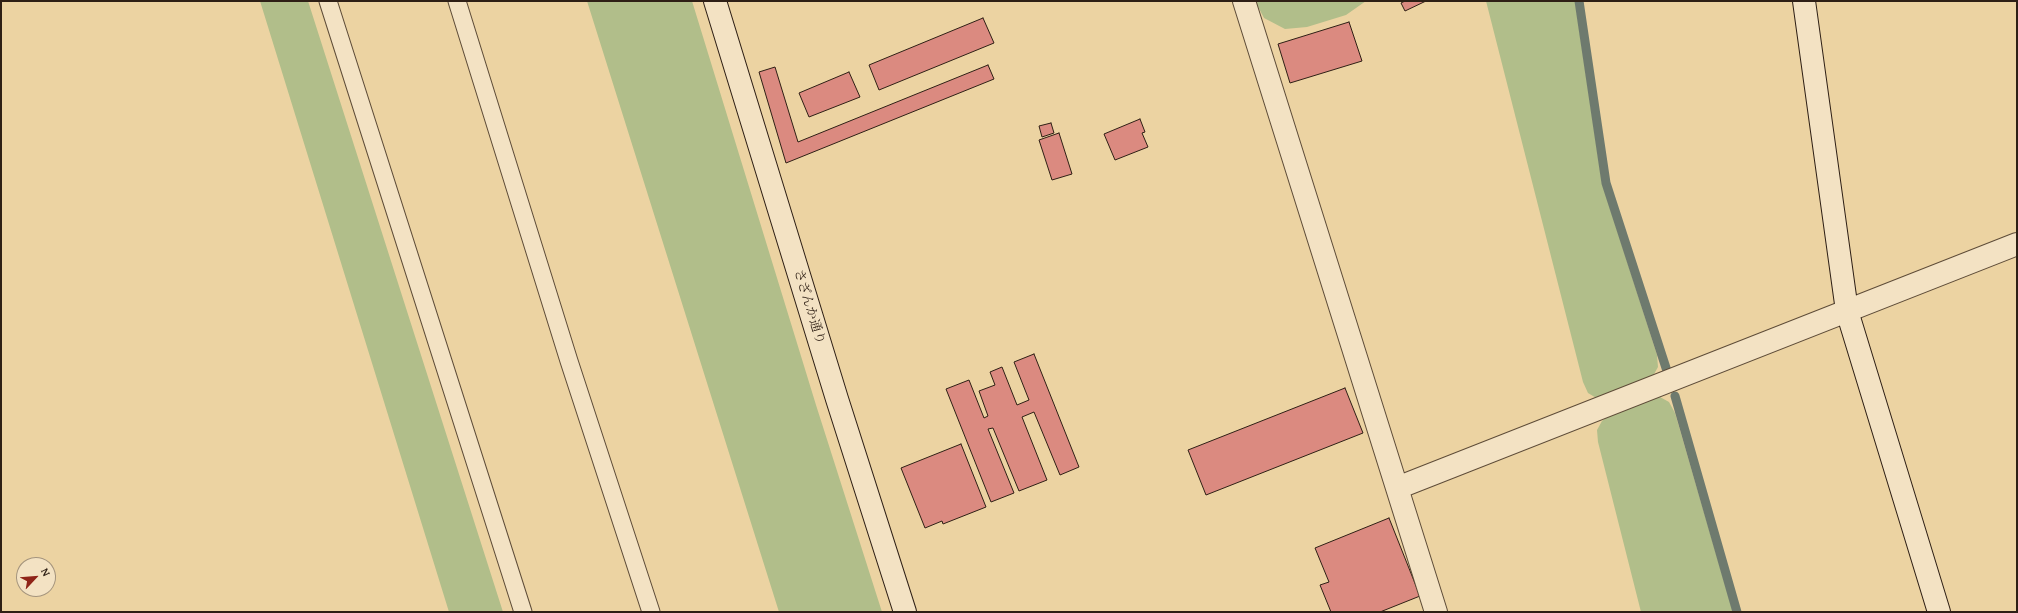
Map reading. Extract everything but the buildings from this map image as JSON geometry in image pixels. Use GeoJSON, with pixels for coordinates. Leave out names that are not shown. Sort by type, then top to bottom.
{"type":"FeatureCollection","features":[{"type":"Feature","properties":{"kind":"street","name":"さざんか通り"},"geometry":{"type":"LineString","coordinates":[[714,1],[905,612]]}},
{"type":"Feature","properties":{"kind":"street"},"geometry":{"type":"LineString","coordinates":[[1244,1],[1436,612]]}},
{"type":"Feature","properties":{"kind":"street"},"geometry":{"type":"LineString","coordinates":[[1804,1],[1847,312],[1939,612]]}},
{"type":"Feature","properties":{"kind":"street"},"geometry":{"type":"LineString","coordinates":[[1397,488],[2017,244]]}},
{"type":"Feature","properties":{"kind":"lane"},"geometry":{"type":"LineString","coordinates":[[328,1],[523,612]]}},
{"type":"Feature","properties":{"kind":"lane"},"geometry":{"type":"LineString","coordinates":[[457,1],[569,360],[651,612]]}},
{"type":"Feature","properties":{"kind":"green space"},"geometry":{"type":"Polygon","coordinates":[[[260,1],[308,1],[503,612],[449,612],[260,1]]]}},
{"type":"Feature","properties":{"kind":"green space"},"geometry":{"type":"Polygon","coordinates":[[[587,1],[692,1],[816,405],[882,612],[779,612],[587,1]]]}},
{"type":"Feature","properties":{"kind":"green space"},"geometry":{"type":"Polygon","coordinates":[[[1255,1],[1366,1],[1346,15],[1307,27],[1285,29],[1264,18],[1255,1]]]}},
{"type":"Feature","properties":{"kind":"green space"},"geometry":{"type":"Polygon","coordinates":[[[1486,1],[1575,1],[1602,183],[1657,355],[1658,367],[1653,376],[1598,399],[1588,393],[1583,382],[1486,1]]]}},
{"type":"Feature","properties":{"kind":"green space"},"geometry":{"type":"Polygon","coordinates":[[[1660,397],[1669,402],[1675,413],[1733,612],[1641,612],[1598,442],[1597,430],[1602,421],[1613,413],[1650,399],[1660,397]]]}},
{"type":"Feature","properties":{"kind":"waterway"},"geometry":{"type":"LineString","coordinates":[[1579,1],[1606,183],[1667,371]]}},
{"type":"Feature","properties":{"kind":"waterway"},"geometry":{"type":"LineString","coordinates":[[1675,396],[1737,612]]}}]}
